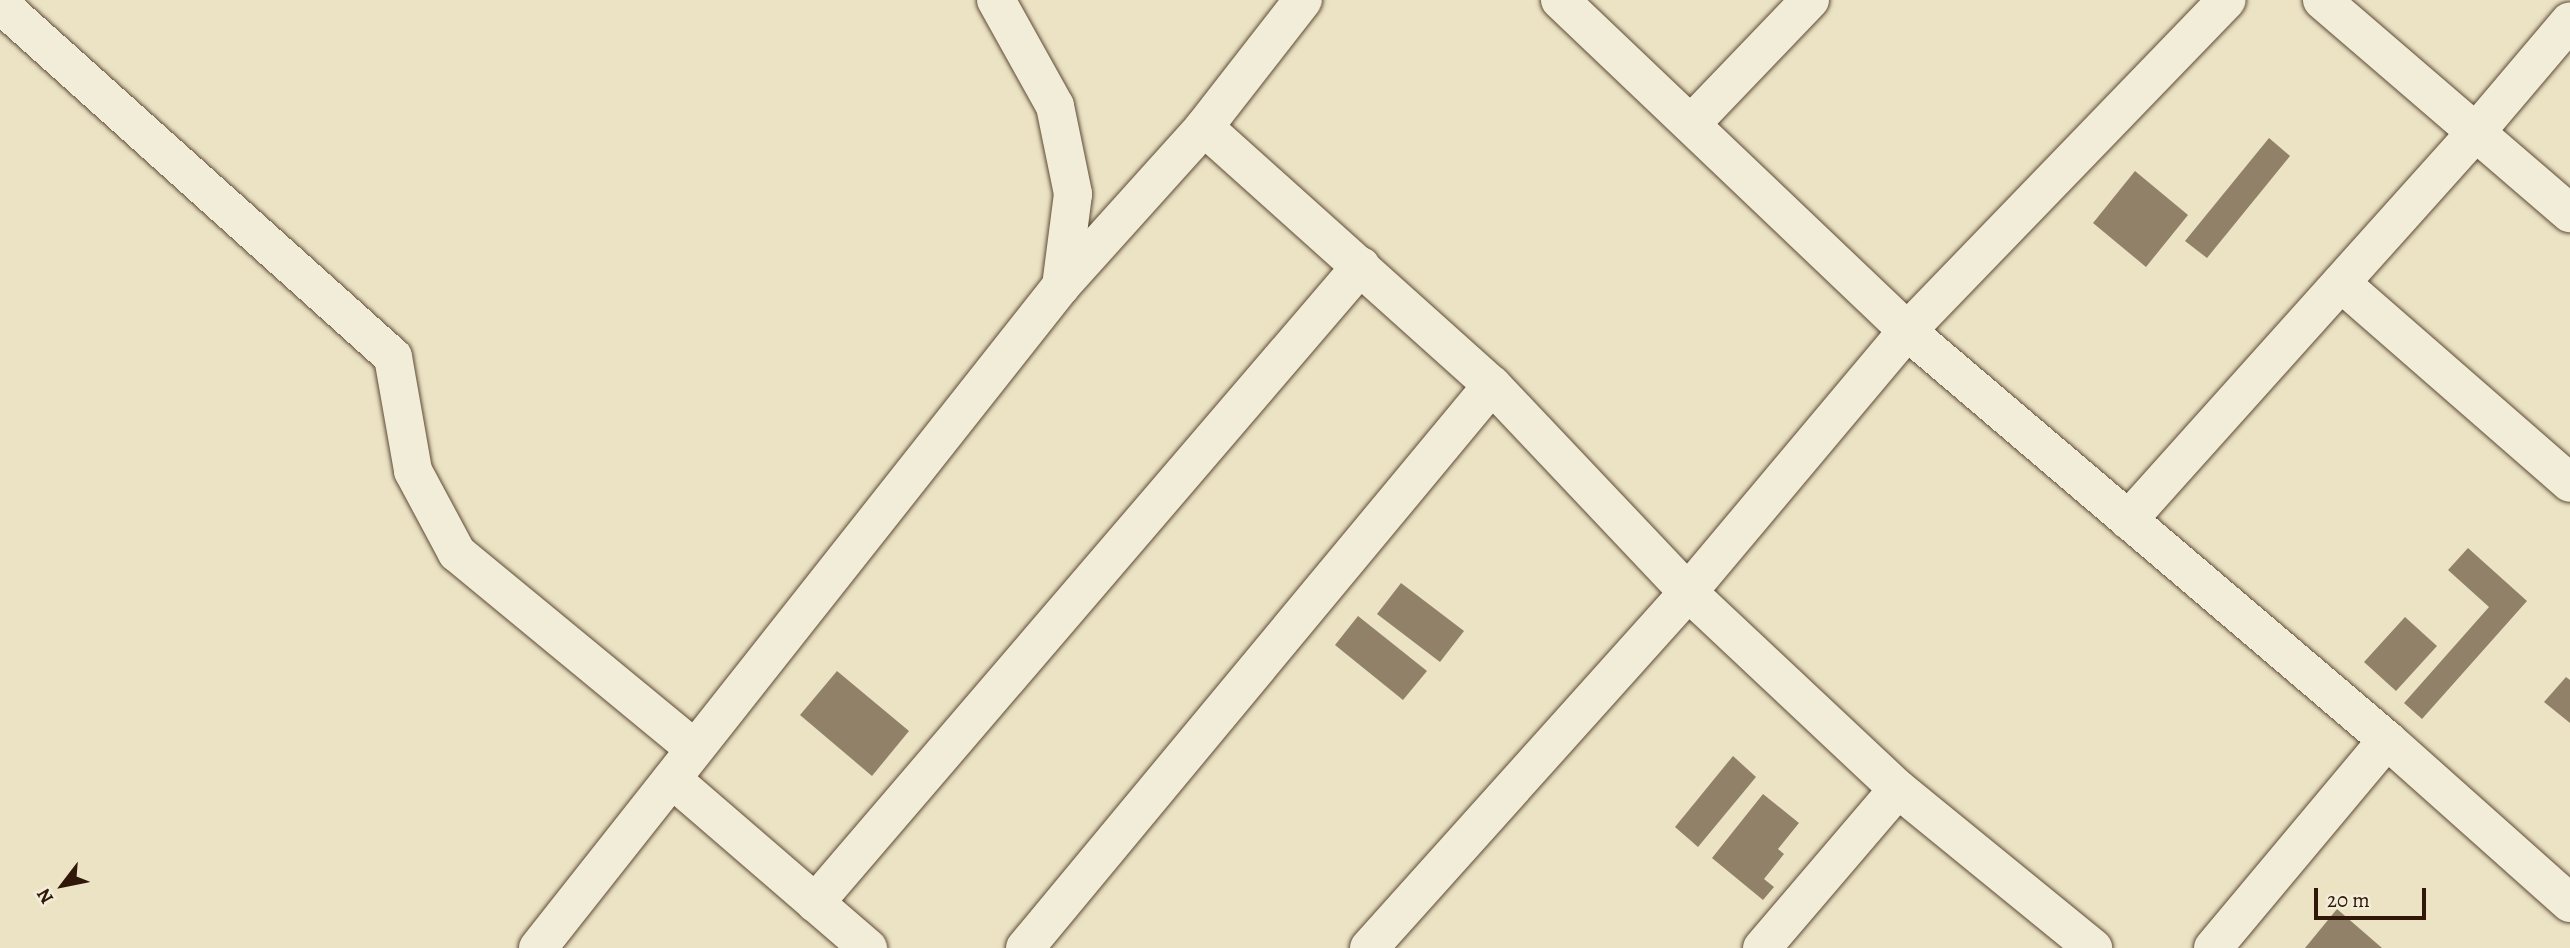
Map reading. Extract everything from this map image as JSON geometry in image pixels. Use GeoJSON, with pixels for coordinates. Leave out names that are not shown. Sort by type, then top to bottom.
{"type":"FeatureCollection","features":[{"type":"Feature","properties":{"kind":"street"},"geometry":{"type":"LineString","coordinates":[[996,0],[1055,106],[1073,194],[1061,286]]}},
{"type":"Feature","properties":{"kind":"street"},"geometry":{"type":"LineString","coordinates":[[538,948],[1061,286],[1204,127],[1303,0]]}},
{"type":"Feature","properties":{"kind":"street"},"geometry":{"type":"LineString","coordinates":[[1560,0],[1907,331],[2387,740],[2570,903]]}},
{"type":"Feature","properties":{"kind":"street"},"geometry":{"type":"LineString","coordinates":[[1690,124],[1810,0]]}},
{"type":"Feature","properties":{"kind":"street"},"geometry":{"type":"LineString","coordinates":[[1369,948],[1688,592],[1907,331],[2227,0]]}},
{"type":"Feature","properties":{"kind":"street"},"geometry":{"type":"LineString","coordinates":[[2322,0],[2570,213]]}},
{"type":"Feature","properties":{"kind":"street"},"geometry":{"type":"LineString","coordinates":[[0,4],[393,357],[413,471],[457,553],[695,749]]}},
{"type":"Feature","properties":{"kind":"street"},"geometry":{"type":"LineString","coordinates":[[2128,520],[2476,132],[2570,21]]}},
{"type":"Feature","properties":{"kind":"street"},"geometry":{"type":"LineString","coordinates":[[1204,127],[1492,385],[1688,592],[1898,789],[2093,948]]}},
{"type":"Feature","properties":{"kind":"street"},"geometry":{"type":"LineString","coordinates":[[815,903],[1361,266]]}},
{"type":"Feature","properties":{"kind":"street"},"geometry":{"type":"LineString","coordinates":[[2341,282],[2570,483]]}},
{"type":"Feature","properties":{"kind":"street"},"geometry":{"type":"LineString","coordinates":[[1025,948],[1492,385]]}},
{"type":"Feature","properties":{"kind":"street"},"geometry":{"type":"LineString","coordinates":[[2213,948],[2387,740]]}},
{"type":"Feature","properties":{"kind":"street"},"geometry":{"type":"LineString","coordinates":[[672,779],[868,948]]}},
{"type":"Feature","properties":{"kind":"street"},"geometry":{"type":"LineString","coordinates":[[1762,948],[1898,789]]}},
{"type":"Feature","properties":{"kind":"building"},"geometry":{"type":"Polygon","coordinates":[[[2269,138],[2290,156],[2207,258],[2185,241],[2269,138]]]}},
{"type":"Feature","properties":{"kind":"building"},"geometry":{"type":"Polygon","coordinates":[[[2135,171],[2188,215],[2146,267],[2093,223],[2135,171]]]}},
{"type":"Feature","properties":{"kind":"building"},"geometry":{"type":"Polygon","coordinates":[[[2468,548],[2527,601],[2422,719],[2404,703],[2489,607],[2448,570],[2468,548]]]}},
{"type":"Feature","properties":{"kind":"building"},"geometry":{"type":"Polygon","coordinates":[[[1401,583],[1464,631],[1440,662],[1377,614],[1401,583]]]}},
{"type":"Feature","properties":{"kind":"building"},"geometry":{"type":"Polygon","coordinates":[[[1358,616],[1427,671],[1403,700],[1335,645],[1358,616]]]}},
{"type":"Feature","properties":{"kind":"building"},"geometry":{"type":"Polygon","coordinates":[[[2405,617],[2437,646],[2396,691],[2364,662],[2405,617]]]}},
{"type":"Feature","properties":{"kind":"building"},"geometry":{"type":"Polygon","coordinates":[[[837,671],[909,731],[872,776],[800,715],[837,671]]]}},
{"type":"Feature","properties":{"kind":"building"},"geometry":{"type":"Polygon","coordinates":[[[2566,677],[2570,680],[2570,723],[2544,702],[2566,677]]]}},
{"type":"Feature","properties":{"kind":"building"},"geometry":{"type":"Polygon","coordinates":[[[1733,756],[1756,777],[1698,847],[1675,827],[1733,756]]]}},
{"type":"Feature","properties":{"kind":"building"},"geometry":{"type":"Polygon","coordinates":[[[1763,794],[1799,823],[1778,849],[1784,854],[1764,879],[1774,887],[1763,900],[1712,858],[1763,794]]]}},
{"type":"Feature","properties":{"kind":"building"},"geometry":{"type":"Polygon","coordinates":[[[2337,909],[2382,948],[2305,948],[2337,909]]]}}]}
